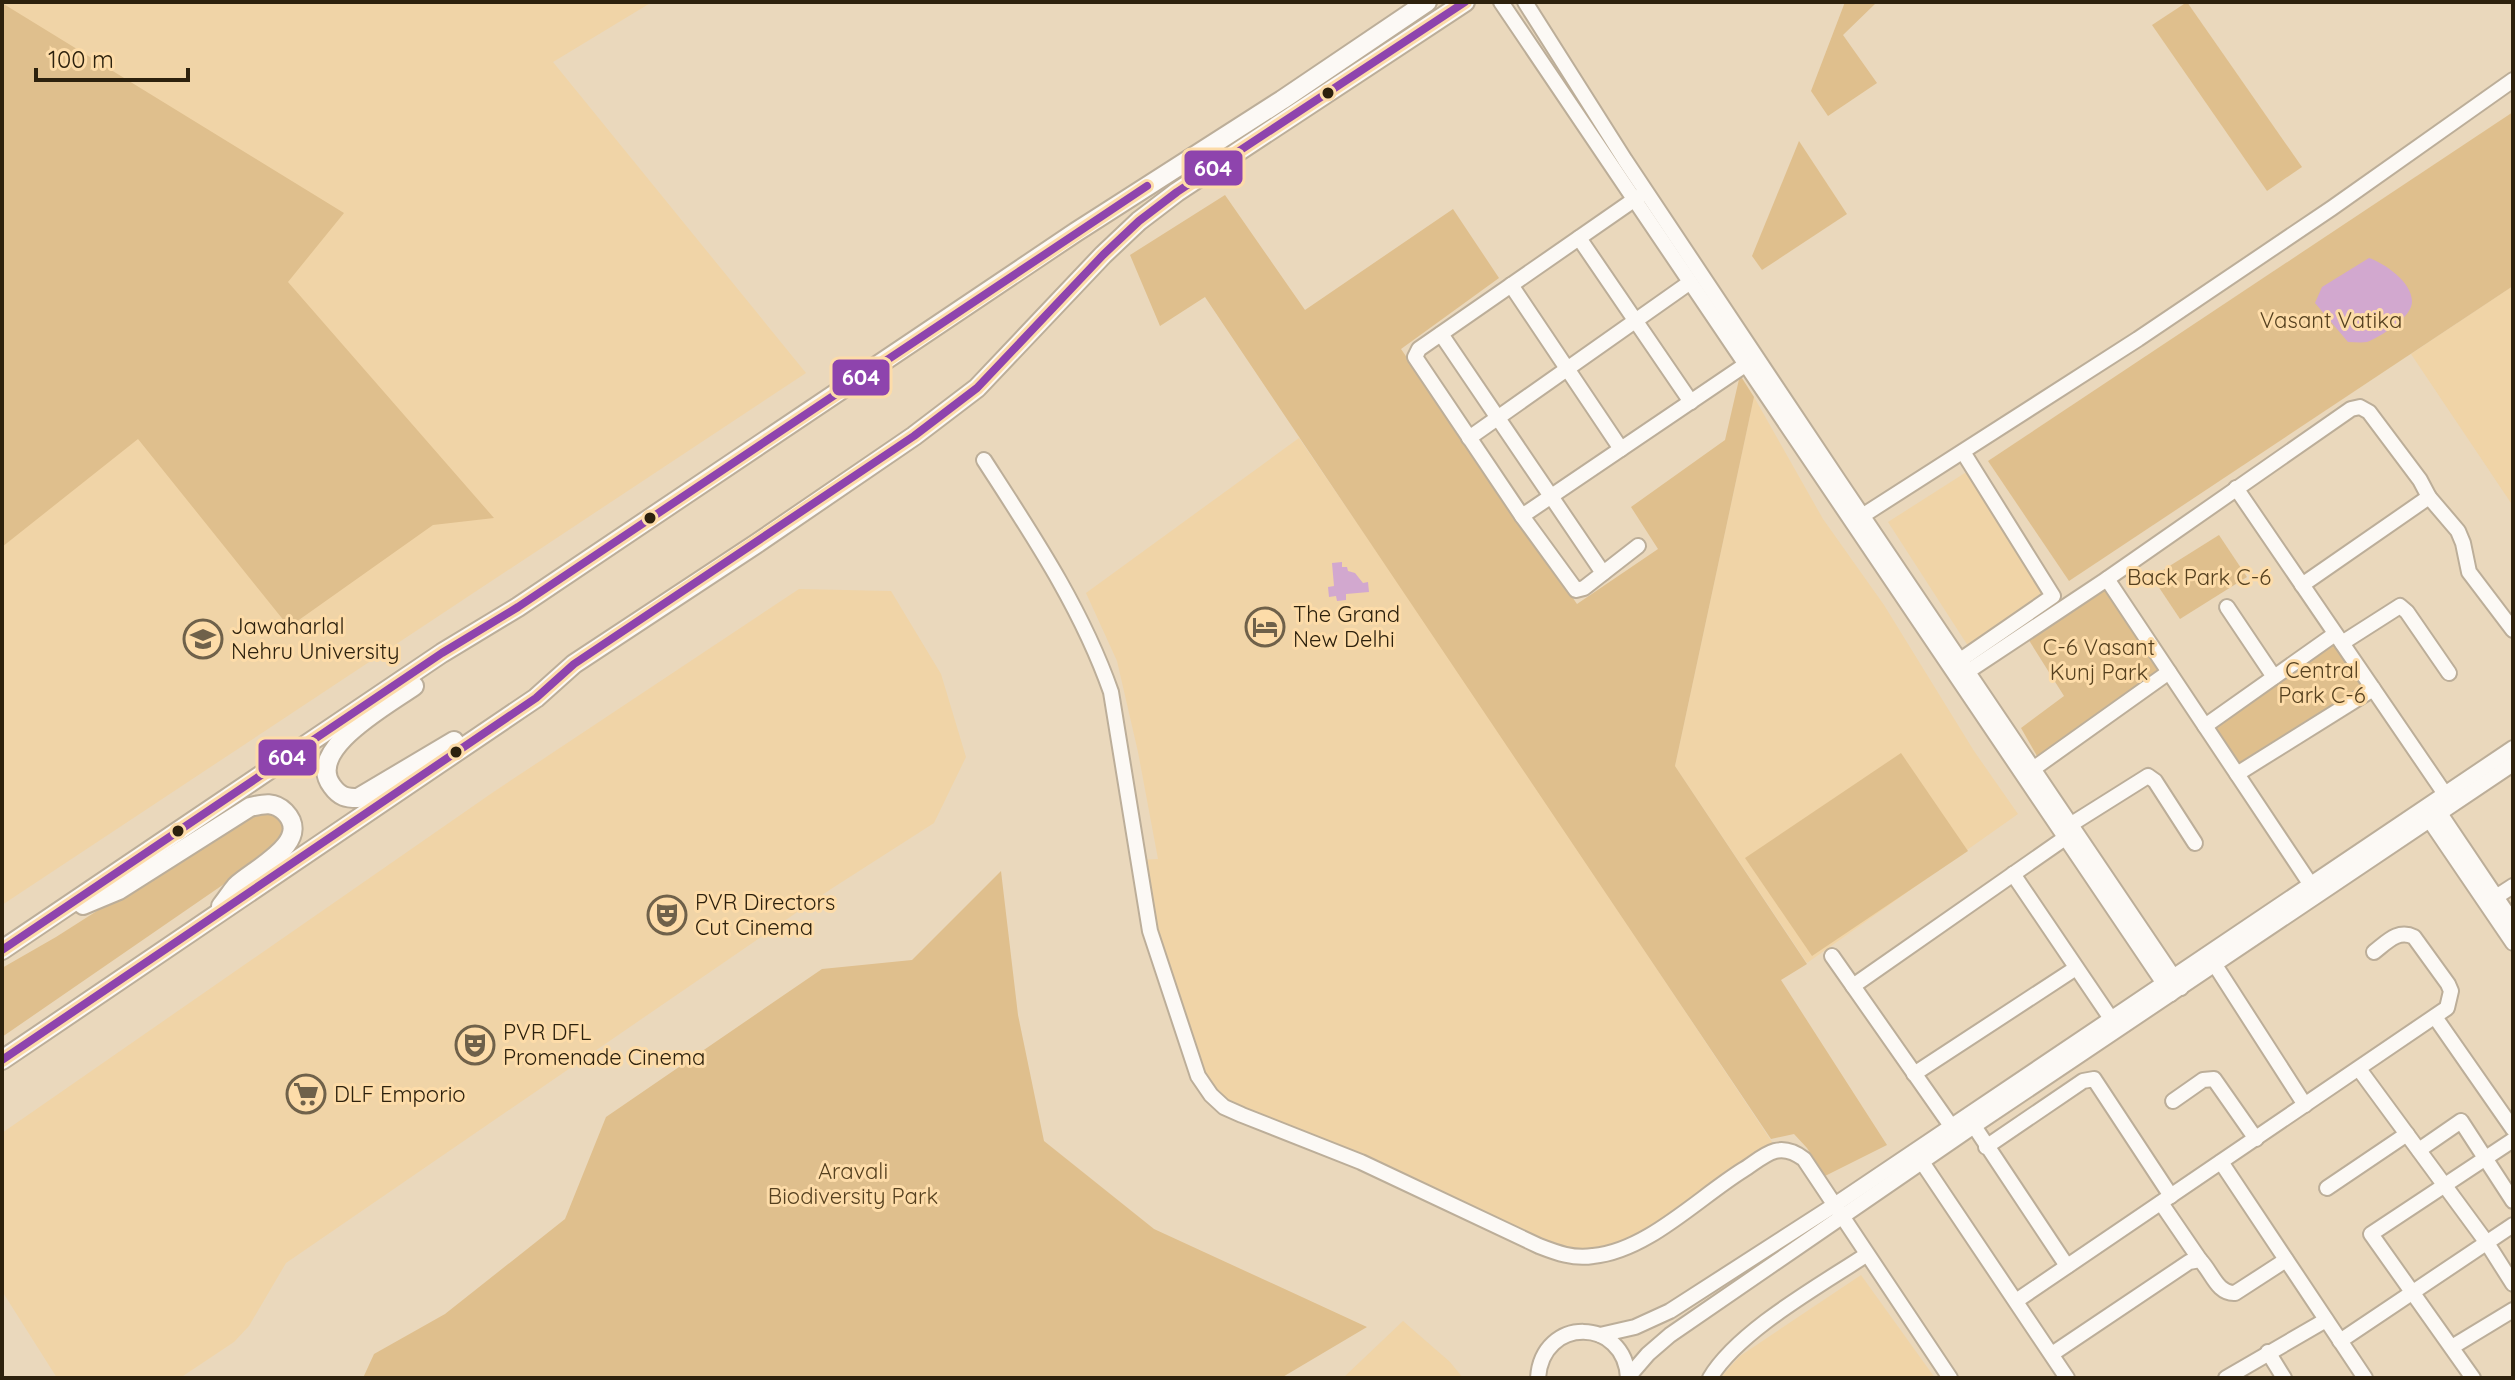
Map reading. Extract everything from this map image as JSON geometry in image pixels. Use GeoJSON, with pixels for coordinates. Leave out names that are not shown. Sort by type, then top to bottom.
{"type":"FeatureCollection","features":[{"type":"Feature","properties":{"kind":"main road"},"geometry":{"type":"LineString","coordinates":[[2,950],[442,653],[518,607],[1076,232],[1282,100],[1427,2]]}},
{"type":"Feature","properties":{"kind":"main road"},"geometry":{"type":"LineString","coordinates":[[518,607],[339,741],[325,769],[328,781],[337,793],[346,798],[358,798],[371,792],[574,664],[914,436],[977,388],[1139,221],[1177,192],[1465,2]]}},
{"type":"Feature","properties":{"kind":"main road"},"geometry":{"type":"LineString","coordinates":[[2,1060],[536,698],[574,664]]}},
{"type":"Feature","properties":{"kind":"main road"},"geometry":{"type":"LineString","coordinates":[[57,913],[119,890],[250,807],[267,803],[277,807],[291,822],[290,839],[282,851],[237,885],[212,918]]}},
{"type":"Feature","properties":{"kind":"street"},"geometry":{"type":"LineString","coordinates":[[1501,2],[1712,317],[2172,986]]}},
{"type":"Feature","properties":{"kind":"street"},"geometry":{"type":"LineString","coordinates":[[1525,2],[1646,192],[2033,769],[2067,831]]}},
{"type":"Feature","properties":{"kind":"street"},"geometry":{"type":"LineString","coordinates":[[1862,516],[2231,277],[2513,80]]}},
{"type":"Feature","properties":{"kind":"street"},"geometry":{"type":"LineString","coordinates":[[1638,546],[1581,590],[1576,590],[1416,361],[1419,349],[1646,192]]}},
{"type":"Feature","properties":{"kind":"street"},"geometry":{"type":"LineString","coordinates":[[1579,238],[1691,402]]}},
{"type":"Feature","properties":{"kind":"street"},"geometry":{"type":"LineString","coordinates":[[1469,438],[1689,283]]}},
{"type":"Feature","properties":{"kind":"street"},"geometry":{"type":"LineString","coordinates":[[1511,285],[1621,449]]}},
{"type":"Feature","properties":{"kind":"street"},"geometry":{"type":"LineString","coordinates":[[1712,317],[1723,305]]}},
{"type":"Feature","properties":{"kind":"street"},"geometry":{"type":"LineString","coordinates":[[1441,334],[1603,573]]}},
{"type":"Feature","properties":{"kind":"street"},"geometry":{"type":"LineString","coordinates":[[1522,516],[1745,365]]}},
{"type":"Feature","properties":{"kind":"street"},"geometry":{"type":"LineString","coordinates":[[1963,666],[2107,579],[2351,409],[2360,407],[2369,412],[2420,480],[2429,497],[2458,531],[2469,572],[2513,630]]}},
{"type":"Feature","properties":{"kind":"street"},"geometry":{"type":"LineString","coordinates":[[1963,452],[2053,596],[1963,666]]}},
{"type":"Feature","properties":{"kind":"street"},"geometry":{"type":"LineString","coordinates":[[984,460],[1063,584],[1103,668],[1111,692],[1131,802],[1150,931],[1183,1036],[1198,1076],[1211,1095],[1233,1111],[1361,1162],[1566,1256],[1593,1256],[1619,1250],[1665,1225],[1722,1183],[1774,1151],[1785,1150],[1804,1159],[1950,1378]]}},
{"type":"Feature","properties":{"kind":"street"},"geometry":{"type":"LineString","coordinates":[[2236,488],[2373,689],[2434,808],[2513,943]]}},
{"type":"Feature","properties":{"kind":"street"},"geometry":{"type":"LineString","coordinates":[[2302,585],[2429,497]]}},
{"type":"Feature","properties":{"kind":"street"},"geometry":{"type":"LineString","coordinates":[[2107,579],[2311,885]]}},
{"type":"Feature","properties":{"kind":"street"},"geometry":{"type":"LineString","coordinates":[[2205,726],[2274,677],[2400,606],[2449,673]]}},
{"type":"Feature","properties":{"kind":"street"},"geometry":{"type":"LineString","coordinates":[[2227,607],[2274,677]]}},
{"type":"Feature","properties":{"kind":"street"},"geometry":{"type":"LineString","coordinates":[[2033,769],[2169,672]]}},
{"type":"Feature","properties":{"kind":"street"},"geometry":{"type":"LineString","coordinates":[[2237,774],[2373,689]]}},
{"type":"Feature","properties":{"kind":"street"},"geometry":{"type":"LineString","coordinates":[[2172,986],[2215,965],[2513,748]]}},
{"type":"Feature","properties":{"kind":"street"},"geometry":{"type":"LineString","coordinates":[[1628,1377],[1670,1335],[1837,1212],[2172,986],[2311,885],[2434,808],[2511,768]]}},
{"type":"Feature","properties":{"kind":"street"},"geometry":{"type":"LineString","coordinates":[[1853,986],[2148,776],[2155,781],[2195,843]]}},
{"type":"Feature","properties":{"kind":"street"},"geometry":{"type":"LineString","coordinates":[[2434,808],[2513,922]]}},
{"type":"Feature","properties":{"kind":"street"},"geometry":{"type":"LineString","coordinates":[[2013,874],[2115,1024]]}},
{"type":"Feature","properties":{"kind":"street"},"geometry":{"type":"LineString","coordinates":[[2496,897],[2513,886]]}},
{"type":"Feature","properties":{"kind":"street"},"geometry":{"type":"LineString","coordinates":[[2016,1301],[2447,1008],[2451,991],[2419,942],[2402,933],[2374,952]]}},
{"type":"Feature","properties":{"kind":"street"},"geometry":{"type":"LineString","coordinates":[[1832,956],[1955,1132]]}},
{"type":"Feature","properties":{"kind":"street"},"geometry":{"type":"LineString","coordinates":[[2215,965],[2305,1105]]}},
{"type":"Feature","properties":{"kind":"street"},"geometry":{"type":"LineString","coordinates":[[1914,1074],[2076,968]]}},
{"type":"Feature","properties":{"kind":"street"},"geometry":{"type":"LineString","coordinates":[[2435,1017],[2513,1129]]}},
{"type":"Feature","properties":{"kind":"street"},"geometry":{"type":"LineString","coordinates":[[1955,1132],[1974,1126],[2115,1024]]}},
{"type":"Feature","properties":{"kind":"street"},"geometry":{"type":"LineString","coordinates":[[2359,1069],[2487,1243],[2513,1284]]}},
{"type":"Feature","properties":{"kind":"street"},"geometry":{"type":"LineString","coordinates":[[1986,1147],[2083,1081],[2094,1079],[2200,1260],[2220,1288],[2229,1294],[2235,1293],[2286,1260]]}},
{"type":"Feature","properties":{"kind":"street"},"geometry":{"type":"LineString","coordinates":[[2173,1101],[2203,1080],[2214,1079],[2256,1139]]}},
{"type":"Feature","properties":{"kind":"street"},"geometry":{"type":"LineString","coordinates":[[2419,1150],[2461,1121],[2513,1201]]}},
{"type":"Feature","properties":{"kind":"street"},"geometry":{"type":"LineString","coordinates":[[1974,1126],[2067,1266]]}},
{"type":"Feature","properties":{"kind":"street"},"geometry":{"type":"LineString","coordinates":[[2327,1188],[2407,1134]]}},
{"type":"Feature","properties":{"kind":"street"},"geometry":{"type":"LineString","coordinates":[[2473,1378],[2371,1234],[2513,1140]]}},
{"type":"Feature","properties":{"kind":"street"},"geometry":{"type":"LineString","coordinates":[[1919,1157],[2067,1378]]}},
{"type":"Feature","properties":{"kind":"street"},"geometry":{"type":"LineString","coordinates":[[2221,1162],[2365,1378]]}},
{"type":"Feature","properties":{"kind":"street"},"geometry":{"type":"LineString","coordinates":[[1600,1335],[1635,1327],[1670,1311],[1837,1212]]}},
{"type":"Feature","properties":{"kind":"street"},"geometry":{"type":"LineString","coordinates":[[2340,1341],[2513,1225]]}},
{"type":"Feature","properties":{"kind":"street"},"geometry":{"type":"LineString","coordinates":[[1710,1378],[1719,1363],[1744,1338],[1866,1255]]}},
{"type":"Feature","properties":{"kind":"street"},"geometry":{"type":"LineString","coordinates":[[2052,1354],[2189,1262],[2200,1260]]}},
{"type":"Feature","properties":{"kind":"street"},"geometry":{"type":"LineString","coordinates":[[2452,1347],[2513,1310]]}},
{"type":"Feature","properties":{"kind":"street"},"geometry":{"type":"LineString","coordinates":[[2226,1378],[2326,1320]]}},
{"type":"Feature","properties":{"kind":"street"},"geometry":{"type":"LineString","coordinates":[[1538,1378],[1542,1357],[1553,1343],[1579,1332],[1610,1340],[1622,1354],[1628,1377]]}},
{"type":"Feature","properties":{"kind":"street"},"geometry":{"type":"LineString","coordinates":[[2268,1352],[2284,1378]]}},
{"type":"Feature","properties":{"kind":"shaded area","name":"Jawaharlal Nehru University"},"geometry":{"type":"Polygon","coordinates":[[[2,2],[652,2],[553,62],[806,373],[2,905],[2,2]]]}},
{"type":"Feature","properties":{"kind":"shaded area"},"geometry":{"type":"Polygon","coordinates":[[[2369,258],[2402,280],[2411,294],[2411,307],[2402,320],[2380,336],[2367,342],[2348,342],[2315,303],[2322,287],[2369,258]]]}},
{"type":"Feature","properties":{"kind":"shaded area"},"geometry":{"type":"Polygon","coordinates":[[[2513,286],[2513,506],[2411,354],[2513,286]]]}},
{"type":"Feature","properties":{"kind":"shaded area"},"geometry":{"type":"Polygon","coordinates":[[[1754,397],[1823,519],[1884,605],[1974,751],[2018,814],[1807,963],[1675,766],[1754,397]]]}},
{"type":"Feature","properties":{"kind":"shaded area"},"geometry":{"type":"Polygon","coordinates":[[[1299,438],[1776,1148],[1619,1250],[1566,1256],[1224,1107],[1183,1036],[1139,860],[1158,859],[1138,752],[1117,661],[1086,593],[1299,438]]]}},
{"type":"Feature","properties":{"kind":"shaded area"},"geometry":{"type":"Polygon","coordinates":[[[1968,471],[2050,598],[1970,649],[1888,522],[1968,471]]]}},
{"type":"Feature","properties":{"kind":"shaded area"},"geometry":{"type":"Polygon","coordinates":[[[1342,562],[1342,567],[1355,573],[1363,583],[1368,582],[1369,592],[1346,594],[1346,600],[1337,601],[1336,596],[1329,597],[1328,587],[1334,586],[1332,563],[1342,562]]]}},
{"type":"Feature","properties":{"kind":"shaded area"},"geometry":{"type":"Polygon","coordinates":[[[799,589],[891,591],[941,674],[966,757],[934,823],[831,889],[286,1263],[249,1326],[234,1342],[180,1378],[57,1378],[2,1291],[2,1133],[492,793],[799,589]]]}},
{"type":"Feature","properties":{"kind":"shaded area"},"geometry":{"type":"Polygon","coordinates":[[[1861,1275],[1935,1378],[1720,1378],[1740,1356],[1861,1275]]]}},
{"type":"Feature","properties":{"kind":"shaded area"},"geometry":{"type":"Polygon","coordinates":[[[1403,1321],[1450,1362],[1463,1378],[1343,1378],[1403,1321]]]}},
{"type":"Feature","properties":{"kind":"green space"},"geometry":{"type":"Polygon","coordinates":[[[1845,2],[1877,2],[1843,35],[1877,83],[1828,116],[1811,91],[1845,2]]]}},
{"type":"Feature","properties":{"kind":"green space"},"geometry":{"type":"Polygon","coordinates":[[[2187,2],[2302,167],[2267,191],[2152,25],[2187,2]]]}},
{"type":"Feature","properties":{"kind":"green space"},"geometry":{"type":"Polygon","coordinates":[[[2,3],[344,213],[288,282],[494,518],[433,525],[289,627],[138,439],[2,547],[2,3]]]}},
{"type":"Feature","properties":{"kind":"green space","name":"Vasant Vatika"},"geometry":{"type":"Polygon","coordinates":[[[2513,112],[2513,286],[2069,581],[1988,461],[2513,112]]]}},
{"type":"Feature","properties":{"kind":"green space"},"geometry":{"type":"Polygon","coordinates":[[[1799,141],[1847,214],[1762,270],[1752,256],[1799,141]]]}},
{"type":"Feature","properties":{"kind":"green space"},"geometry":{"type":"Polygon","coordinates":[[[1225,195],[1305,310],[1453,209],[1499,278],[1401,349],[1577,604],[1658,549],[1631,507],[1725,440],[1740,375],[1754,397],[1675,766],[1807,964],[1781,980],[1887,1145],[1825,1176],[1794,1134],[1771,1139],[1205,297],[1160,326],[1130,255],[1225,195]]]}},
{"type":"Feature","properties":{"kind":"green space","name":"Back Park C-6"},"geometry":{"type":"Polygon","coordinates":[[[2219,535],[2247,577],[2180,619],[2152,577],[2219,535]]]}},
{"type":"Feature","properties":{"kind":"green space","name":"C-6 Vasant Kunj Park"},"geometry":{"type":"Polygon","coordinates":[[[2103,582],[2169,672],[2041,763],[2021,728],[2064,696],[2025,634],[2103,582]]]}},
{"type":"Feature","properties":{"kind":"green space","name":"Central Park C-6"},"geometry":{"type":"Polygon","coordinates":[[[2332,639],[2366,691],[2237,774],[2205,726],[2332,639]]]}},
{"type":"Feature","properties":{"kind":"green space"},"geometry":{"type":"Polygon","coordinates":[[[1901,753],[1968,851],[1812,956],[1745,858],[1901,753]]]}},
{"type":"Feature","properties":{"kind":"green space"},"geometry":{"type":"Polygon","coordinates":[[[270,811],[280,819],[283,828],[275,849],[2,1037],[2,968],[246,816],[270,811]]]}},
{"type":"Feature","properties":{"kind":"green space","name":"Aravali Biodiversity Park"},"geometry":{"type":"Polygon","coordinates":[[[1001,871],[1018,1015],[1044,1141],[1154,1229],[1367,1327],[1281,1378],[363,1378],[374,1354],[445,1314],[565,1219],[606,1117],[822,969],[912,960],[1001,871]]]}},
{"type":"Feature","properties":{"kind":"transit line","name":"604"},"geometry":{"type":"LineString","coordinates":[[2,1060],[536,698],[574,664],[914,436],[977,388],[1139,221],[1177,192],[1465,2]]}},
{"type":"Feature","properties":{"kind":"transit line","name":"604"},"geometry":{"type":"LineString","coordinates":[[2,950],[442,653],[518,607],[1147,186]]}},
{"type":"Feature","properties":{"kind":"place","name":"The Grand New Delhi"},"geometry":{"type":"Point","coordinates":[1265,627]}},
{"type":"Feature","properties":{"kind":"place","name":"Jawaharlal Nehru University"},"geometry":{"type":"Point","coordinates":[203,639]}},
{"type":"Feature","properties":{"kind":"place","name":"PVR Directors Cut Cinema"},"geometry":{"type":"Point","coordinates":[667,915]}},
{"type":"Feature","properties":{"kind":"place","name":"PVR DFL Promenade Cinema"},"geometry":{"type":"Point","coordinates":[475,1045]}},
{"type":"Feature","properties":{"kind":"place","name":"DLF Emporio"},"geometry":{"type":"Point","coordinates":[306,1094]}}]}
